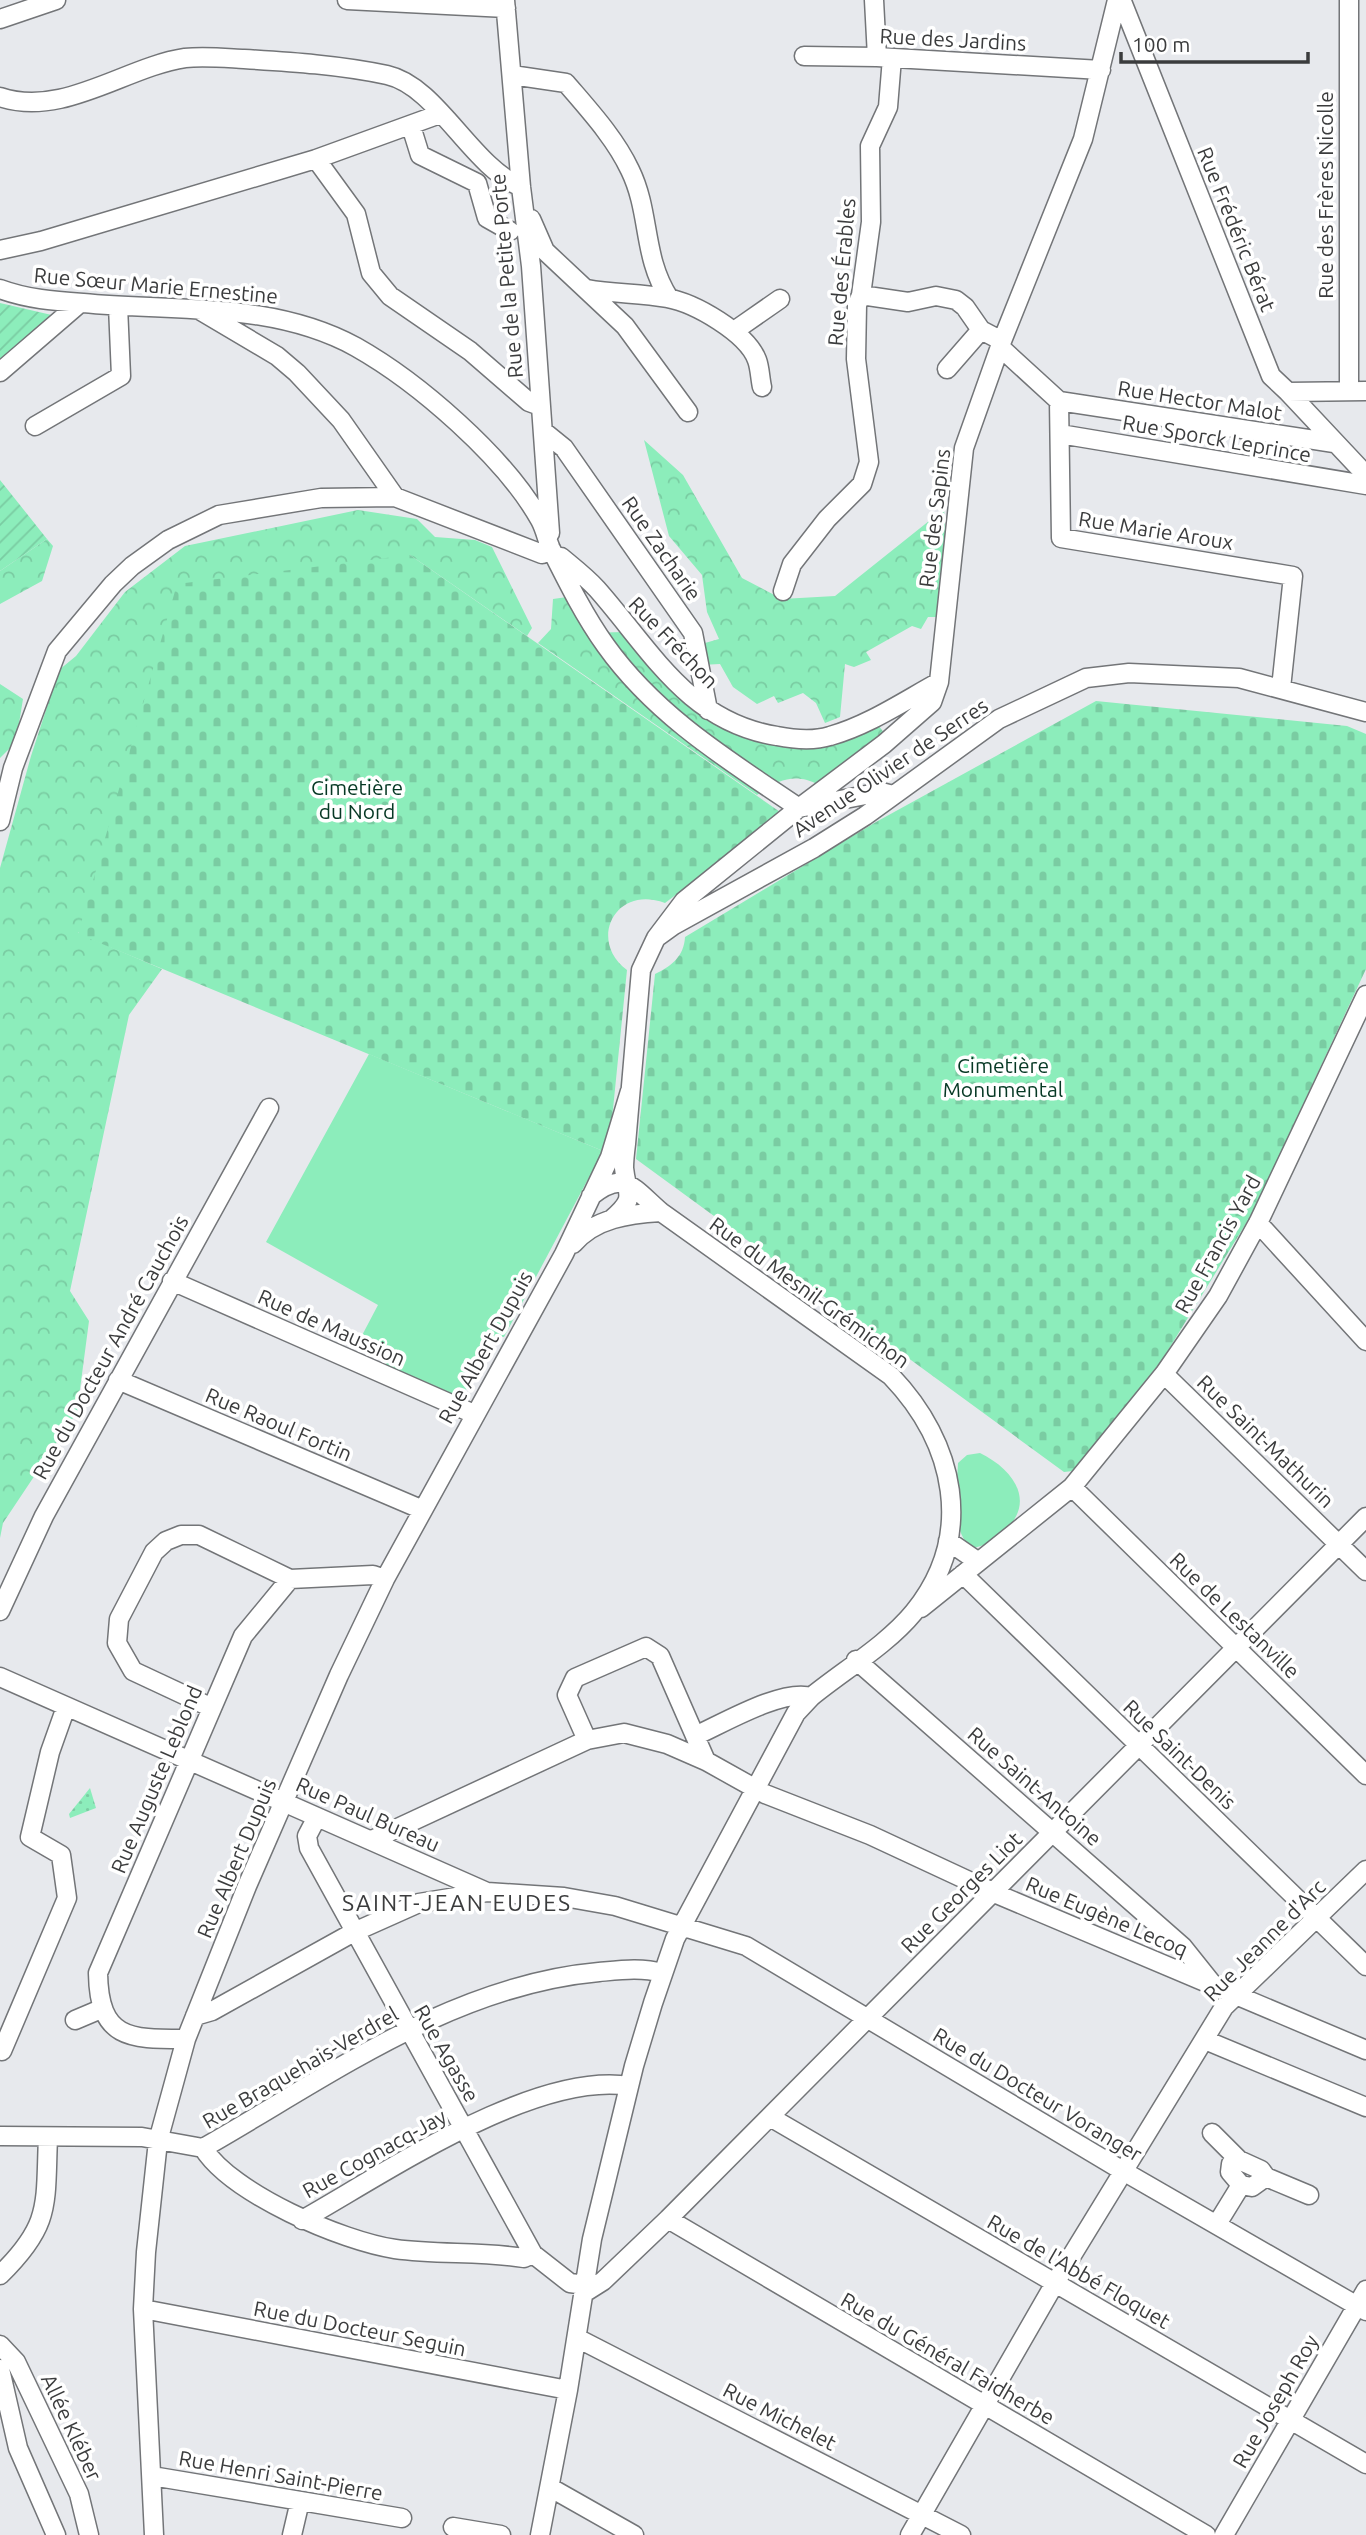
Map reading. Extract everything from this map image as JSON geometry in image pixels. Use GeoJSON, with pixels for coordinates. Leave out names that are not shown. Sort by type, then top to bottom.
{"type":"FeatureCollection","features":[{"type":"Feature","properties":{"kind":"street"},"geometry":{"type":"LineString","coordinates":[[0,19],[56,0]]}},
{"type":"Feature","properties":{"kind":"street"},"geometry":{"type":"LineString","coordinates":[[347,0],[506,4]]}},
{"type":"Feature","properties":{"kind":"street","name":"Rue des Érables"},"geometry":{"type":"LineString","coordinates":[[783,591],[792,564],[827,519],[862,484],[869,462],[856,359],[857,305],[861,295],[871,222],[870,146],[888,107],[885,57],[874,0]]}},
{"type":"Feature","properties":{"kind":"street","name":"Rue des Frères Nicolle"},"geometry":{"type":"LineString","coordinates":[[1349,0],[1348,212],[1357,391]]}},
{"type":"Feature","properties":{"kind":"street","name":"Rue des Sapins"},"geometry":{"type":"LineString","coordinates":[[656,939],[684,901],[799,808],[884,744],[932,702],[939,682],[964,448],[1001,344],[1083,139],[1122,2]]}},
{"type":"Feature","properties":{"kind":"street","name":"Rue Frédéric Bérat"},"geometry":{"type":"LineString","coordinates":[[1122,2],[1271,376],[1366,475]]}},
{"type":"Feature","properties":{"kind":"street","name":"Rue de la Petite Porte"},"geometry":{"type":"LineString","coordinates":[[506,4],[543,431],[550,547]]}},
{"type":"Feature","properties":{"kind":"street","name":"Rue des Jardins"},"geometry":{"type":"LineString","coordinates":[[804,56],[885,57],[1101,70]]}},
{"type":"Feature","properties":{"kind":"street"},"geometry":{"type":"LineString","coordinates":[[0,97],[40,103],[185,58],[301,62],[390,76],[405,82],[440,114],[502,179],[522,195],[545,251],[625,326],[688,412]]}},
{"type":"Feature","properties":{"kind":"street"},"geometry":{"type":"LineString","coordinates":[[512,75],[566,83],[595,117],[630,170],[643,212],[655,277],[668,298]]}},
{"type":"Feature","properties":{"kind":"street"},"geometry":{"type":"LineString","coordinates":[[0,250],[41,241],[316,159],[440,114]]}},
{"type":"Feature","properties":{"kind":"street"},"geometry":{"type":"LineString","coordinates":[[411,126],[420,155],[477,183],[487,218],[510,231]]}},
{"type":"Feature","properties":{"kind":"street"},"geometry":{"type":"LineString","coordinates":[[316,159],[356,214],[371,272],[390,296],[470,351],[529,402],[540,406]]}},
{"type":"Feature","properties":{"kind":"street"},"geometry":{"type":"LineString","coordinates":[[1348,212],[1366,212]]}},
{"type":"Feature","properties":{"kind":"street","name":"Rue Sœur Marie Ernestine"},"geometry":{"type":"LineString","coordinates":[[0,289],[25,298],[197,309],[290,320],[354,346],[405,377],[459,424],[499,466],[540,520],[550,547],[605,645],[649,698],[685,730],[799,808]]}},
{"type":"Feature","properties":{"kind":"street"},"geometry":{"type":"LineString","coordinates":[[587,289],[620,295],[668,298],[734,331],[757,359],[762,387]]}},
{"type":"Feature","properties":{"kind":"street"},"geometry":{"type":"LineString","coordinates":[[861,295],[908,302],[936,296],[957,300],[981,330],[1001,344],[1059,401]]}},
{"type":"Feature","properties":{"kind":"street"},"geometry":{"type":"LineString","coordinates":[[734,331],[780,299]]}},
{"type":"Feature","properties":{"kind":"street"},"geometry":{"type":"LineString","coordinates":[[0,372],[80,303]]}},
{"type":"Feature","properties":{"kind":"street"},"geometry":{"type":"LineString","coordinates":[[34,426],[121,376],[118,306]]}},
{"type":"Feature","properties":{"kind":"street"},"geometry":{"type":"LineString","coordinates":[[197,309],[276,356],[297,373],[341,421],[395,497]]}},
{"type":"Feature","properties":{"kind":"street"},"geometry":{"type":"LineString","coordinates":[[947,369],[981,330]]}},
{"type":"Feature","properties":{"kind":"street"},"geometry":{"type":"LineString","coordinates":[[1288,392],[1357,391]]}},
{"type":"Feature","properties":{"kind":"street","name":"Rue Marie Aroux"},"geometry":{"type":"LineString","coordinates":[[1059,401],[1060,538],[1293,576],[1281,688]]}},
{"type":"Feature","properties":{"kind":"street","name":"Rue Hector Malot"},"geometry":{"type":"LineString","coordinates":[[1059,401],[1334,443]]}},
{"type":"Feature","properties":{"kind":"street","name":"Rue Zacharie"},"geometry":{"type":"LineString","coordinates":[[543,431],[564,448],[693,632],[708,710]]}},
{"type":"Feature","properties":{"kind":"street","name":"Rue Sporck Leprince"},"geometry":{"type":"LineString","coordinates":[[1060,434],[1366,485]]}},
{"type":"Feature","properties":{"kind":"street"},"geometry":{"type":"LineString","coordinates":[[0,821],[13,768],[57,651],[113,584],[168,540],[208,520],[219,515],[321,498],[395,497],[541,554],[550,547]]}},
{"type":"Feature","properties":{"kind":"street","name":"Rue Fréchon"},"geometry":{"type":"LineString","coordinates":[[550,547],[597,589],[653,660],[692,698],[747,732],[790,738],[826,738],[859,726],[939,682]]}},
{"type":"Feature","properties":{"kind":"street","name":"Avenue Olivier de Serres"},"geometry":{"type":"LineString","coordinates":[[656,939],[694,913],[814,848],[999,719],[1086,678],[1129,673],[1204,674],[1240,678],[1366,712]]}},
{"type":"Feature","properties":{"kind":"street"},"geometry":{"type":"LineString","coordinates":[[799,808],[881,792],[893,795]]}},
{"type":"Feature","properties":{"kind":"street"},"geometry":{"type":"LineString","coordinates":[[612,1219],[627,1205],[629,1184],[624,1168],[641,970],[656,939]]}},
{"type":"Feature","properties":{"kind":"street","name":"Rue Francis Yard"},"geometry":{"type":"LineString","coordinates":[[914,1612],[1070,1489],[1164,1374],[1218,1296],[1258,1223],[1366,995]]}},
{"type":"Feature","properties":{"kind":"street","name":"Rue Albert Dupuis"},"geometry":{"type":"LineString","coordinates":[[154,2535],[143,2309],[158,2141],[186,2039],[284,1802],[385,1579],[564,1254],[610,1157],[630,1091]]}},
{"type":"Feature","properties":{"kind":"street","name":"Rue du Docteur André Cauchois"},"geometry":{"type":"LineString","coordinates":[[0,1611],[44,1516],[268,1108]]}},
{"type":"Feature","properties":{"kind":"street"},"geometry":{"type":"LineString","coordinates":[[591,1196],[607,1183],[617,1181],[629,1184]]}},
{"type":"Feature","properties":{"kind":"street","name":"Rue du Mesnil-Grémichon"},"geometry":{"type":"LineString","coordinates":[[629,1184],[661,1212],[834,1333],[891,1377],[910,1397],[934,1437],[948,1473],[952,1505],[948,1541],[938,1574],[914,1612]]}},
{"type":"Feature","properties":{"kind":"street","name":"Rue Albert Dupuis"},"geometry":{"type":"LineString","coordinates":[[564,1254],[590,1228],[612,1219],[661,1212]]}},
{"type":"Feature","properties":{"kind":"street"},"geometry":{"type":"LineString","coordinates":[[1258,1223],[1366,1340]]}},
{"type":"Feature","properties":{"kind":"street","name":"Rue de Maussion"},"geometry":{"type":"LineString","coordinates":[[172,1281],[474,1414]]}},
{"type":"Feature","properties":{"kind":"street","name":"Rue Saint-Mathurin"},"geometry":{"type":"LineString","coordinates":[[1164,1374],[1366,1570]]}},
{"type":"Feature","properties":{"kind":"street","name":"Rue Raoul Fortin"},"geometry":{"type":"LineString","coordinates":[[118,1380],[423,1510]]}},
{"type":"Feature","properties":{"kind":"street","name":"Rue de Lestanville"},"geometry":{"type":"LineString","coordinates":[[1070,1489],[1366,1775]]}},
{"type":"Feature","properties":{"kind":"street","name":"Rue Georges Liot"},"geometry":{"type":"LineString","coordinates":[[584,2289],[603,2281],[668,2219],[1366,1517]]}},
{"type":"Feature","properties":{"kind":"street"},"geometry":{"type":"LineString","coordinates":[[210,1707],[133,1671],[117,1643],[119,1619],[154,1552],[166,1541],[181,1535],[199,1535],[290,1579],[373,1576],[385,1579]]}},
{"type":"Feature","properties":{"kind":"street"},"geometry":{"type":"LineString","coordinates":[[948,1541],[977,1561]]}},
{"type":"Feature","properties":{"kind":"street"},"geometry":{"type":"LineString","coordinates":[[938,1574],[961,1576]]}},
{"type":"Feature","properties":{"kind":"street","name":"Rue Saint-Denis"},"geometry":{"type":"LineString","coordinates":[[961,1576],[1366,1966]]}},
{"type":"Feature","properties":{"kind":"street","name":"Rue Auguste Leblond"},"geometry":{"type":"LineString","coordinates":[[101,2009],[98,1973],[191,1760],[210,1707],[243,1636],[290,1579]]}},
{"type":"Feature","properties":{"kind":"street"},"geometry":{"type":"LineString","coordinates":[[540,2535],[578,2338],[592,2239],[629,2086],[674,1939],[796,1713],[811,1697],[914,1612]]}},
{"type":"Feature","properties":{"kind":"street"},"geometry":{"type":"LineString","coordinates":[[587,1740],[567,1695],[575,1678],[646,1647],[660,1656],[706,1761]]}},
{"type":"Feature","properties":{"kind":"street","name":"Rue Saint-Antoine"},"geometry":{"type":"LineString","coordinates":[[856,1660],[1183,1947],[1212,1984]]}},
{"type":"Feature","properties":{"kind":"street","name":"Rue Paul Bureau"},"geometry":{"type":"LineString","coordinates":[[0,1677],[487,1892]]}},
{"type":"Feature","properties":{"kind":"street"},"geometry":{"type":"LineString","coordinates":[[695,1736],[776,1700],[801,1694],[811,1697]]}},
{"type":"Feature","properties":{"kind":"street"},"geometry":{"type":"LineString","coordinates":[[2,2050],[67,1898],[61,1855],[30,1837],[50,1752],[66,1707]]}},
{"type":"Feature","properties":{"kind":"street","name":"Rue Eugène Lecoq"},"geometry":{"type":"LineString","coordinates":[[372,1840],[587,1740],[624,1733],[667,1744],[755,1787],[993,1892],[1366,2050]]}},
{"type":"Feature","properties":{"kind":"street","name":"Rue Agasse"},"geometry":{"type":"LineString","coordinates":[[317,1817],[306,1841],[408,2031],[533,2253],[570,2283],[584,2289]]}},
{"type":"Feature","properties":{"kind":"street","name":"Rue Jeanne d'Arc"},"geometry":{"type":"LineString","coordinates":[[910,2535],[1055,2283],[1224,2007],[1240,1995],[1366,1870]]}},
{"type":"Feature","properties":{"kind":"street"},"geometry":{"type":"LineString","coordinates":[[195,2016],[212,2011],[354,1932],[419,1903],[487,1892]]}},
{"type":"Feature","properties":{"kind":"street","name":"Rue du Docteur Voranger"},"geometry":{"type":"LineString","coordinates":[[487,1892],[564,1897],[615,1906],[746,1946],[1122,2171],[1361,2309]]}},
{"type":"Feature","properties":{"kind":"street"},"geometry":{"type":"LineString","coordinates":[[1174,1969],[1183,1947]]}},
{"type":"Feature","properties":{"kind":"street","name":"Rue Braquehais-Verdrel"},"geometry":{"type":"LineString","coordinates":[[203,2148],[408,2031],[454,2008],[533,1981],[609,1971],[652,1970],[662,1973]]}},
{"type":"Feature","properties":{"kind":"street"},"geometry":{"type":"LineString","coordinates":[[75,2020],[101,2009],[123,2033],[147,2039],[186,2039]]}},
{"type":"Feature","properties":{"kind":"street"},"geometry":{"type":"LineString","coordinates":[[1205,2040],[1366,2107]]}},
{"type":"Feature","properties":{"kind":"street","name":"Rue Cognacq-Jay"},"geometry":{"type":"LineString","coordinates":[[302,2220],[464,2129],[509,2107],[588,2086],[629,2086]]}},
{"type":"Feature","properties":{"kind":"street","name":"Rue de l'Abbé Floquet"},"geometry":{"type":"LineString","coordinates":[[770,2117],[1366,2464]]}},
{"type":"Feature","properties":{"kind":"street"},"geometry":{"type":"LineString","coordinates":[[1212,2133],[1239,2160],[1261,2170],[1266,2177],[1309,2195]]}},
{"type":"Feature","properties":{"kind":"street"},"geometry":{"type":"LineString","coordinates":[[0,2136],[142,2137],[203,2148],[210,2160],[257,2194],[302,2220],[394,2249],[524,2258],[533,2253]]}},
{"type":"Feature","properties":{"kind":"street"},"geometry":{"type":"LineString","coordinates":[[0,2275],[38,2231],[45,2207],[48,2137]]}},
{"type":"Feature","properties":{"kind":"street"},"geometry":{"type":"LineString","coordinates":[[1239,2160],[1231,2164],[1230,2172],[1241,2185],[1252,2187],[1266,2177]]}},
{"type":"Feature","properties":{"kind":"street"},"geometry":{"type":"LineString","coordinates":[[1217,2224],[1241,2185]]}},
{"type":"Feature","properties":{"kind":"street","name":"Rue du Général Faidherbe"},"geometry":{"type":"LineString","coordinates":[[668,2219],[1206,2535]]}},
{"type":"Feature","properties":{"kind":"street","name":"Rue Joseph Roy"},"geometry":{"type":"LineString","coordinates":[[1224,2535],[1290,2422],[1361,2309],[1366,2290]]}},
{"type":"Feature","properties":{"kind":"street","name":"Rue du Docteur Seguin"},"geometry":{"type":"LineString","coordinates":[[143,2309],[568,2390]]}},
{"type":"Feature","properties":{"kind":"street","name":"Rue Michelet"},"geometry":{"type":"LineString","coordinates":[[578,2338],[961,2535]]}},
{"type":"Feature","properties":{"kind":"street","name":"Allée Kléber"},"geometry":{"type":"LineString","coordinates":[[0,2346],[16,2362],[79,2494],[89,2535]]}},
{"type":"Feature","properties":{"kind":"street"},"geometry":{"type":"LineString","coordinates":[[0,2369],[18,2448],[56,2535]]}},
{"type":"Feature","properties":{"kind":"street","name":"Rue Henri Saint-Pierre"},"geometry":{"type":"LineString","coordinates":[[152,2476],[402,2518]]}},
{"type":"Feature","properties":{"kind":"street"},"geometry":{"type":"LineString","coordinates":[[551,2488],[634,2535]]}},
{"type":"Feature","properties":{"kind":"street"},"geometry":{"type":"LineString","coordinates":[[292,2535],[300,2501]]}},
{"type":"Feature","properties":{"kind":"street"},"geometry":{"type":"LineString","coordinates":[[453,2527],[502,2535]]}},
{"type":"Feature","properties":{"kind":"green space"},"geometry":{"type":"Polygon","coordinates":[[[0,303],[56,316],[0,367],[0,303]]]}},
{"type":"Feature","properties":{"kind":"green space"},"geometry":{"type":"Polygon","coordinates":[[[644,440],[683,475],[742,578],[782,599],[835,596],[944,509],[947,561],[937,617],[928,617],[921,629],[912,626],[866,652],[871,660],[854,667],[845,664],[840,717],[825,723],[816,703],[803,693],[778,703],[774,696],[757,704],[733,687],[720,664],[701,665],[698,645],[719,639],[707,612],[702,575],[669,536],[644,440]]]}},
{"type":"Feature","properties":{"kind":"green space"},"geometry":{"type":"Polygon","coordinates":[[[0,480],[47,539],[0,571],[0,480]]]}},
{"type":"Feature","properties":{"kind":"green space"},"geometry":{"type":"Polygon","coordinates":[[[358,510],[417,519],[435,537],[475,540],[492,547],[532,628],[527,636],[410,555],[78,933],[162,969],[129,1015],[70,1291],[89,1321],[77,1412],[3,1523],[0,1538],[0,868],[31,756],[59,670],[76,656],[125,592],[185,546],[358,510]]]}},
{"type":"Feature","properties":{"kind":"green space"},"geometry":{"type":"Polygon","coordinates":[[[47,539],[53,546],[42,581],[0,604],[0,571],[47,539]]]}},
{"type":"Feature","properties":{"kind":"green space","name":"Cimetière du Nord"},"geometry":{"type":"Polygon","coordinates":[[[410,555],[783,814],[665,903],[648,899],[633,901],[621,908],[613,918],[609,944],[615,958],[627,970],[611,1129],[603,1151],[78,934],[177,584],[410,555]]]}},
{"type":"Feature","properties":{"kind":"green space"},"geometry":{"type":"Polygon","coordinates":[[[567,597],[590,633],[622,632],[688,704],[826,743],[879,726],[887,737],[819,785],[802,779],[786,779],[757,795],[538,643],[551,629],[553,599],[567,597]]]}},
{"type":"Feature","properties":{"kind":"green space"},"geometry":{"type":"Polygon","coordinates":[[[0,684],[23,699],[16,742],[0,758],[0,684]]]}},
{"type":"Feature","properties":{"kind":"green space","name":"Cimetière Monumental"},"geometry":{"type":"Polygon","coordinates":[[[1096,701],[1347,726],[1366,734],[1366,969],[1253,1212],[1162,1360],[1073,1471],[1064,1472],[636,1159],[655,974],[676,960],[685,937],[876,822],[1096,701]]]}},
{"type":"Feature","properties":{"kind":"green space"},"geometry":{"type":"Polygon","coordinates":[[[369,1054],[603,1151],[504,1337],[495,1337],[461,1399],[385,1366],[388,1356],[358,1343],[378,1305],[266,1242],[369,1054]]]}},
{"type":"Feature","properties":{"kind":"green space"},"geometry":{"type":"Polygon","coordinates":[[[980,1453],[1012,1478],[1020,1500],[1012,1523],[1001,1534],[988,1543],[972,1548],[960,1531],[956,1509],[958,1463],[967,1455],[980,1453]]]}},
{"type":"Feature","properties":{"kind":"green space"},"geometry":{"type":"Polygon","coordinates":[[[90,1788],[96,1808],[70,1818],[69,1814],[90,1788]]]}},
{"type":"Feature","properties":{"kind":"district","name":"SAINT-JEAN EUDES"},"geometry":{"type":"Point","coordinates":[457,1902]}}]}
